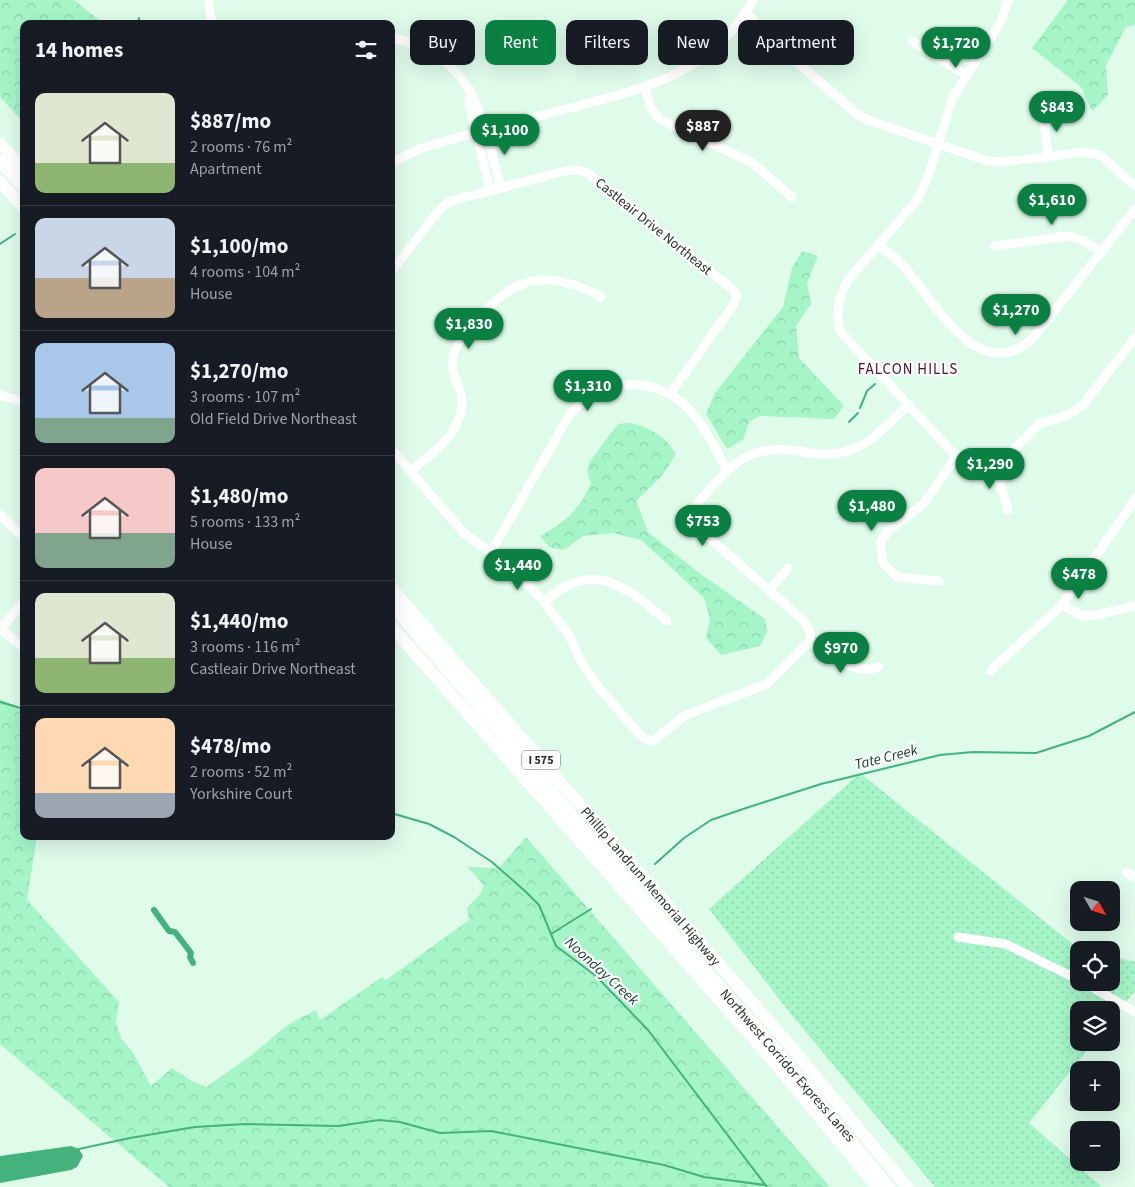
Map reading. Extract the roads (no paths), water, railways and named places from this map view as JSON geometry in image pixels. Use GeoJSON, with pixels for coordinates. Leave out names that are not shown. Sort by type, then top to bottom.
{"type":"FeatureCollection","features":[{"type":"Feature","properties":{"kind":"highway"},"geometry":{"type":"LineString","coordinates":[[0,143],[20,178]]}},
{"type":"Feature","properties":{"kind":"highway"},"geometry":{"type":"LineString","coordinates":[[0,161],[20,180]]}},
{"type":"Feature","properties":{"kind":"highway"},"geometry":{"type":"LineString","coordinates":[[0,180],[20,203]]}},
{"type":"Feature","properties":{"kind":"highway","name":"Phillip Landrum Memorial Highway"},"geometry":{"type":"LineString","coordinates":[[395,593],[786,1041],[907,1187]]}},
{"type":"Feature","properties":{"kind":"highway","name":"Northwest Corridor Express Lanes"},"geometry":{"type":"LineString","coordinates":[[395,609],[693,956],[780,1054],[889,1187]]}},
{"type":"Feature","properties":{"kind":"highway","name":"Phillip Landrum Memorial Highway"},"geometry":{"type":"LineString","coordinates":[[395,631],[774,1061],[877,1187]]}},
{"type":"Feature","properties":{"kind":"street"},"geometry":{"type":"LineString","coordinates":[[208,0],[211,20]]}},
{"type":"Feature","properties":{"kind":"street"},"geometry":{"type":"LineString","coordinates":[[741,20],[753,0]]}},
{"type":"Feature","properties":{"kind":"street"},"geometry":{"type":"LineString","coordinates":[[1008,0],[1000,23],[966,75],[950,106],[923,190],[880,245],[848,280],[839,301],[837,320],[844,337],[908,405],[957,456],[975,464],[994,463],[1007,456],[1039,424],[1068,415],[1082,406],[1135,338]]}},
{"type":"Feature","properties":{"kind":"street"},"geometry":{"type":"LineString","coordinates":[[746,12],[753,20]]}},
{"type":"Feature","properties":{"kind":"street"},"geometry":{"type":"LineString","coordinates":[[395,161],[419,149],[645,88],[689,68],[720,45],[738,24]]}},
{"type":"Feature","properties":{"kind":"street"},"geometry":{"type":"LineString","coordinates":[[395,39],[414,44],[443,59],[460,74],[470,90],[469,103],[500,188]]}},
{"type":"Feature","properties":{"kind":"street"},"geometry":{"type":"LineString","coordinates":[[912,41],[966,75]]}},
{"type":"Feature","properties":{"kind":"street"},"geometry":{"type":"LineString","coordinates":[[801,65],[862,117],[938,145],[988,161],[1004,162],[1084,152],[1095,153],[1105,159],[1135,186]]}},
{"type":"Feature","properties":{"kind":"street"},"geometry":{"type":"LineString","coordinates":[[645,88],[654,113],[662,121],[747,159],[792,196]]}},
{"type":"Feature","properties":{"kind":"street"},"geometry":{"type":"LineString","coordinates":[[1043,113],[1048,156]]}},
{"type":"Feature","properties":{"kind":"street"},"geometry":{"type":"LineString","coordinates":[[481,132],[490,190]]}},
{"type":"Feature","properties":{"kind":"street","name":"Castleair Drive Northeast"},"geometry":{"type":"LineString","coordinates":[[395,267],[440,209],[457,199],[572,170],[588,173],[740,296],[670,394]]}},
{"type":"Feature","properties":{"kind":"street"},"geometry":{"type":"LineString","coordinates":[[880,245],[904,267],[958,333],[979,348],[996,353],[1009,352],[1021,347],[1033,338],[1135,209]]}},
{"type":"Feature","properties":{"kind":"street"},"geometry":{"type":"LineString","coordinates":[[994,246],[1067,236],[1083,240],[1100,251]]}},
{"type":"Feature","properties":{"kind":"street"},"geometry":{"type":"LineString","coordinates":[[411,471],[444,442],[455,428],[463,404],[462,390],[453,367],[455,350],[494,300],[516,286],[548,279],[574,284],[601,298]]}},
{"type":"Feature","properties":{"kind":"street"},"geometry":{"type":"LineString","coordinates":[[490,554],[557,435],[578,405],[595,393],[623,385],[644,385],[670,394],[693,414],[727,470]]}},
{"type":"Feature","properties":{"kind":"street"},"geometry":{"type":"LineString","coordinates":[[0,395],[20,401]]}},
{"type":"Feature","properties":{"kind":"street"},"geometry":{"type":"LineString","coordinates":[[395,453],[464,533],[516,572],[544,602],[570,637],[594,680],[647,742],[659,738],[683,717],[767,684],[810,641],[810,632],[807,624],[770,588],[688,518],[696,506],[727,470],[742,458],[761,451],[783,449],[822,454],[846,452],[874,436],[908,405]]}},
{"type":"Feature","properties":{"kind":"street"},"geometry":{"type":"LineString","coordinates":[[939,580],[897,577],[883,563],[880,555],[880,543],[888,531],[923,504],[957,456]]}},
{"type":"Feature","properties":{"kind":"street"},"geometry":{"type":"LineString","coordinates":[[994,463],[1008,510]]}},
{"type":"Feature","properties":{"kind":"street"},"geometry":{"type":"LineString","coordinates":[[990,671],[1062,604],[1135,500]]}},
{"type":"Feature","properties":{"kind":"street"},"geometry":{"type":"LineString","coordinates":[[0,515],[20,534]]}},
{"type":"Feature","properties":{"kind":"street"},"geometry":{"type":"LineString","coordinates":[[14,527],[20,529]]}},
{"type":"Feature","properties":{"kind":"street"},"geometry":{"type":"LineString","coordinates":[[770,588],[788,568]]}},
{"type":"Feature","properties":{"kind":"street"},"geometry":{"type":"LineString","coordinates":[[544,602],[559,591],[578,582],[594,578],[632,592],[667,621]]}},
{"type":"Feature","properties":{"kind":"street"},"geometry":{"type":"LineString","coordinates":[[1062,604],[1083,616],[1097,615],[1135,606]]}},
{"type":"Feature","properties":{"kind":"street"},"geometry":{"type":"LineString","coordinates":[[20,606],[0,629],[20,645]]}},
{"type":"Feature","properties":{"kind":"street"},"geometry":{"type":"LineString","coordinates":[[810,641],[857,668],[872,670],[878,667]]}},
{"type":"Feature","properties":{"kind":"street"},"geometry":{"type":"LineString","coordinates":[[1126,872],[1135,877]]}},
{"type":"Feature","properties":{"kind":"street"},"geometry":{"type":"LineString","coordinates":[[958,937],[1006,944],[1070,976]]}},
{"type":"Feature","properties":{"kind":"street"},"geometry":{"type":"LineString","coordinates":[[1099,991],[1135,1012]]}},
{"type":"Feature","properties":{"kind":"waterway"},"geometry":{"type":"LineString","coordinates":[[0,244],[15,234]]}},
{"type":"Feature","properties":{"kind":"waterway"},"geometry":{"type":"LineString","coordinates":[[860,408],[867,391],[875,384]]}},
{"type":"Feature","properties":{"kind":"waterway"},"geometry":{"type":"LineString","coordinates":[[849,422],[858,413]]}},
{"type":"Feature","properties":{"kind":"waterway","name":"Noonday Creek"},"geometry":{"type":"LineString","coordinates":[[0,702],[20,708]]}},
{"type":"Feature","properties":{"kind":"waterway","name":"Tate Creek"},"geometry":{"type":"LineString","coordinates":[[655,864],[684,838],[711,820],[821,784],[940,755],[973,752],[1036,753],[1089,736],[1135,712]]}},
{"type":"Feature","properties":{"kind":"waterway","name":"Noonday Creek"},"geometry":{"type":"LineString","coordinates":[[395,814],[429,824],[454,837],[492,862],[539,905],[556,946],[596,976],[648,1030],[767,1187]]}},
{"type":"Feature","properties":{"kind":"waterway","name":"Tate Creek"},"geometry":{"type":"LineString","coordinates":[[551,934],[591,909]]}},
{"type":"Feature","properties":{"kind":"waterway"},"geometry":{"type":"LineString","coordinates":[[154,910],[169,931],[175,932],[191,953],[190,957],[193,963]]}},
{"type":"Feature","properties":{"kind":"waterway"},"geometry":{"type":"LineString","coordinates":[[79,1149],[195,1127],[245,1124],[338,1126],[379,1120],[400,1122],[440,1133],[491,1131],[664,1165],[704,1177],[765,1185]]}},
{"type":"Feature","properties":{"kind":"district","name":"FALCON HILLS"},"geometry":{"type":"Point","coordinates":[908,369]}}]}
